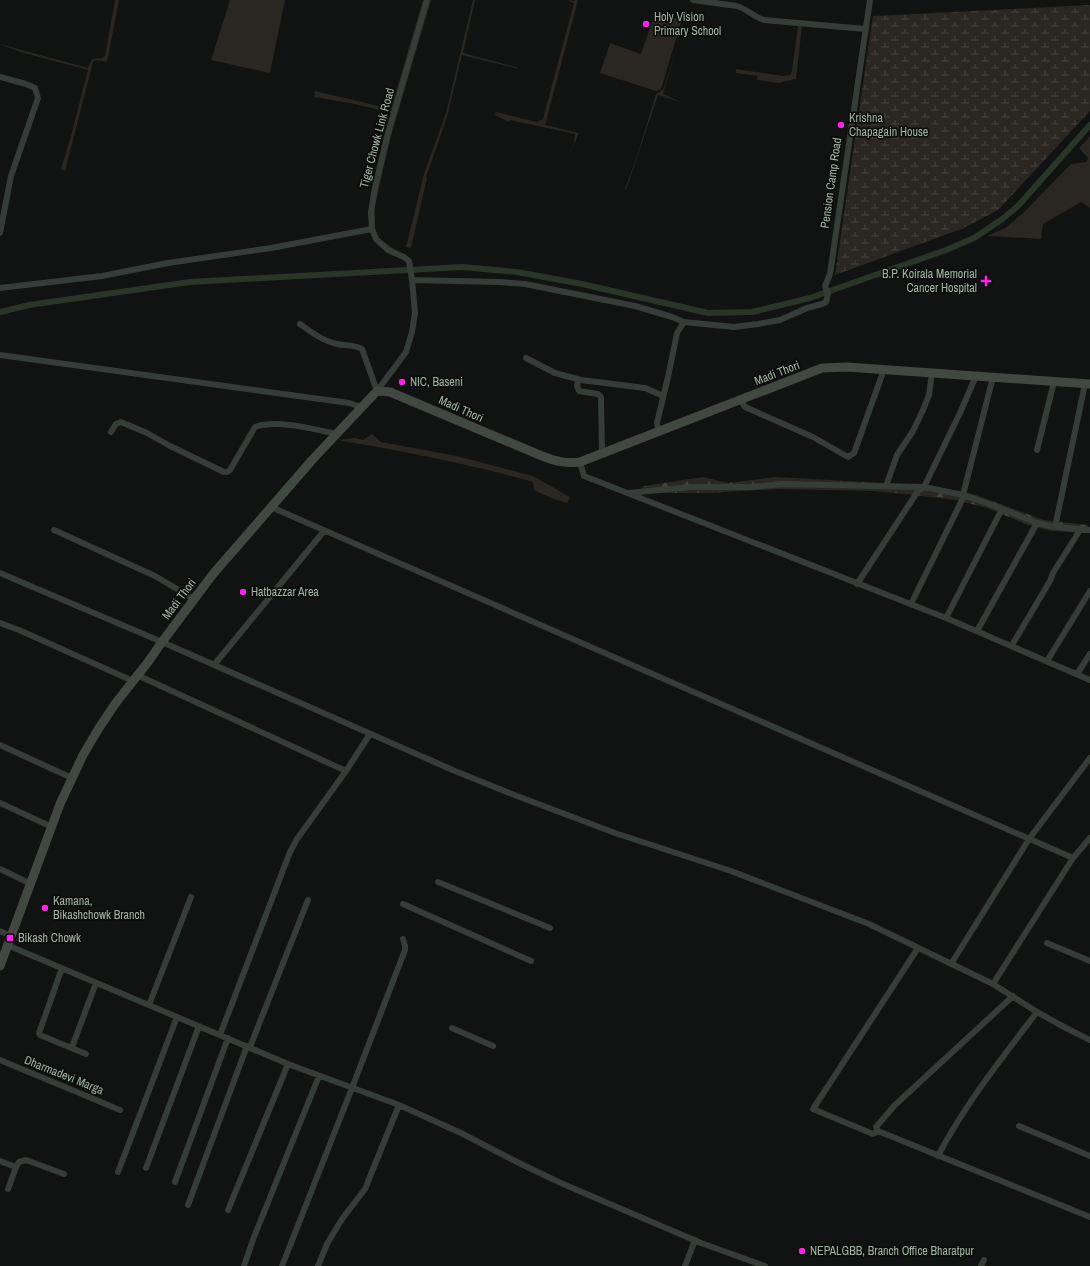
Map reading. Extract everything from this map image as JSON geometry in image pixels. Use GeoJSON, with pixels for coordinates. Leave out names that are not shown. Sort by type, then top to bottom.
{"type":"FeatureCollection","features":[{"type":"Feature","properties":{"kind":"main road","name":"Madi Thori"},"geometry":{"type":"LineString","coordinates":[[0,966],[72,778],[97,731],[115,704],[213,574],[270,507],[377,391],[397,394],[542,456],[565,463],[580,462],[822,368],[847,367],[883,369],[1088,384]]}},
{"type":"Feature","properties":{"kind":"street","name":"Tiger Chowk Link Road"},"geometry":{"type":"LineString","coordinates":[[411,278],[410,266],[406,258],[388,250],[376,239],[372,229],[371,212],[380,166],[427,0]]}},
{"type":"Feature","properties":{"kind":"street"},"geometry":{"type":"LineString","coordinates":[[693,0],[737,6],[744,8],[764,20],[865,29]]}},
{"type":"Feature","properties":{"kind":"street","name":"Pension Camp Road"},"geometry":{"type":"LineString","coordinates":[[684,322],[734,327],[780,320],[807,308],[826,302],[828,294],[825,286],[830,274],[870,0]]}},
{"type":"Feature","properties":{"kind":"street"},"geometry":{"type":"LineString","coordinates":[[0,76],[35,88],[38,98],[11,176],[0,233]]}},
{"type":"Feature","properties":{"kind":"street"},"geometry":{"type":"LineString","coordinates":[[0,288],[102,276],[270,248],[372,229]]}},
{"type":"Feature","properties":{"kind":"street"},"geometry":{"type":"LineString","coordinates":[[377,391],[402,357],[408,345],[415,313],[411,278],[525,284],[635,306],[684,322],[677,333],[657,424],[658,432]]}},
{"type":"Feature","properties":{"kind":"street"},"geometry":{"type":"LineString","coordinates":[[300,324],[328,341],[362,349],[377,391]]}},
{"type":"Feature","properties":{"kind":"street"},"geometry":{"type":"LineString","coordinates":[[0,354],[349,403],[361,407]]}},
{"type":"Feature","properties":{"kind":"street"},"geometry":{"type":"LineString","coordinates":[[526,358],[555,373],[578,379],[645,388],[663,396]]}},
{"type":"Feature","properties":{"kind":"street"},"geometry":{"type":"LineString","coordinates":[[740,400],[745,407],[813,437],[848,457],[854,453],[883,369]]}},
{"type":"Feature","properties":{"kind":"street"},"geometry":{"type":"LineString","coordinates":[[886,486],[897,455],[913,431],[924,410],[929,395],[932,373]]}},
{"type":"Feature","properties":{"kind":"street"},"geometry":{"type":"LineString","coordinates":[[857,584],[918,491],[924,487],[960,413],[976,376]]}},
{"type":"Feature","properties":{"kind":"street"},"geometry":{"type":"LineString","coordinates":[[911,604],[963,496],[993,377]]}},
{"type":"Feature","properties":{"kind":"street"},"geometry":{"type":"LineString","coordinates":[[578,379],[578,391],[598,394],[601,397],[602,453]]}},
{"type":"Feature","properties":{"kind":"street"},"geometry":{"type":"LineString","coordinates":[[1037,450],[1054,382]]}},
{"type":"Feature","properties":{"kind":"street"},"geometry":{"type":"LineString","coordinates":[[1054,527],[1088,384]]}},
{"type":"Feature","properties":{"kind":"street"},"geometry":{"type":"LineString","coordinates":[[111,432],[116,424],[120,422],[224,472],[230,470],[255,427],[260,425],[271,424],[304,427],[336,434]]}},
{"type":"Feature","properties":{"kind":"street"},"geometry":{"type":"LineString","coordinates":[[580,462],[584,476],[946,618],[1012,645],[1090,680]]}},
{"type":"Feature","properties":{"kind":"street"},"geometry":{"type":"LineString","coordinates":[[626,493],[692,487],[751,487],[782,484],[924,487],[963,496],[1037,523],[1054,527],[1090,530]]}},
{"type":"Feature","properties":{"kind":"street"},"geometry":{"type":"LineString","coordinates":[[270,507],[1073,858]]}},
{"type":"Feature","properties":{"kind":"street"},"geometry":{"type":"LineString","coordinates":[[946,618],[1002,509]]}},
{"type":"Feature","properties":{"kind":"street"},"geometry":{"type":"LineString","coordinates":[[977,631],[1037,523]]}},
{"type":"Feature","properties":{"kind":"street"},"geometry":{"type":"LineString","coordinates":[[54,530],[144,571],[194,599]]}},
{"type":"Feature","properties":{"kind":"street"},"geometry":{"type":"LineString","coordinates":[[1012,645],[1080,530]]}},
{"type":"Feature","properties":{"kind":"street"},"geometry":{"type":"LineString","coordinates":[[214,665],[324,531]]}},
{"type":"Feature","properties":{"kind":"street"},"geometry":{"type":"LineString","coordinates":[[0,582],[2,574],[162,642],[370,734],[517,796],[615,833],[731,871],[868,924],[993,984],[1037,1012],[1090,1040]]}},
{"type":"Feature","properties":{"kind":"street"},"geometry":{"type":"LineString","coordinates":[[1047,661],[1090,591]]}},
{"type":"Feature","properties":{"kind":"street"},"geometry":{"type":"LineString","coordinates":[[0,623],[135,678],[346,771]]}},
{"type":"Feature","properties":{"kind":"street"},"geometry":{"type":"LineString","coordinates":[[1077,674],[1090,654]]}},
{"type":"Feature","properties":{"kind":"street"},"geometry":{"type":"LineString","coordinates":[[220,1035],[290,852],[297,839],[346,771],[370,734]]}},
{"type":"Feature","properties":{"kind":"street"},"geometry":{"type":"LineString","coordinates":[[0,745],[72,778]]}},
{"type":"Feature","properties":{"kind":"street"},"geometry":{"type":"LineString","coordinates":[[951,964],[1029,839],[1090,758]]}},
{"type":"Feature","properties":{"kind":"street"},"geometry":{"type":"LineString","coordinates":[[0,803],[52,827]]}},
{"type":"Feature","properties":{"kind":"street"},"geometry":{"type":"LineString","coordinates":[[993,984],[1073,858],[1090,838]]}},
{"type":"Feature","properties":{"kind":"street"},"geometry":{"type":"LineString","coordinates":[[0,869],[31,884]]}},
{"type":"Feature","properties":{"kind":"street"},"geometry":{"type":"LineString","coordinates":[[438,882],[550,928]]}},
{"type":"Feature","properties":{"kind":"street"},"geometry":{"type":"LineString","coordinates":[[149,1005],[190,897]]}},
{"type":"Feature","properties":{"kind":"street"},"geometry":{"type":"LineString","coordinates":[[188,1205],[248,1047],[308,900]]}},
{"type":"Feature","properties":{"kind":"street"},"geometry":{"type":"LineString","coordinates":[[403,904],[531,961]]}},
{"type":"Feature","properties":{"kind":"street"},"geometry":{"type":"LineString","coordinates":[[0,931],[11,936]]}},
{"type":"Feature","properties":{"kind":"street"},"geometry":{"type":"LineString","coordinates":[[282,1266],[405,950],[402,939]]}},
{"type":"Feature","properties":{"kind":"street"},"geometry":{"type":"LineString","coordinates":[[1047,943],[1090,961]]}},
{"type":"Feature","properties":{"kind":"street"},"geometry":{"type":"LineString","coordinates":[[7,945],[288,1064],[399,1105],[461,1133],[563,1184],[695,1240],[765,1266]]}},
{"type":"Feature","properties":{"kind":"street"},"geometry":{"type":"LineString","coordinates":[[878,1131],[873,1134],[813,1109],[918,948]]}},
{"type":"Feature","properties":{"kind":"street"},"geometry":{"type":"LineString","coordinates":[[62,968],[40,1035],[86,1054]]}},
{"type":"Feature","properties":{"kind":"street"},"geometry":{"type":"LineString","coordinates":[[72,1047],[96,983]]}},
{"type":"Feature","properties":{"kind":"street"},"geometry":{"type":"LineString","coordinates":[[878,1131],[876,1127],[895,1105],[1013,996]]}},
{"type":"Feature","properties":{"kind":"street"},"geometry":{"type":"LineString","coordinates":[[938,1156],[948,1136],[968,1105],[1037,1012]]}},
{"type":"Feature","properties":{"kind":"street"},"geometry":{"type":"LineString","coordinates":[[118,1172],[177,1017]]}},
{"type":"Feature","properties":{"kind":"street"},"geometry":{"type":"LineString","coordinates":[[146,1168],[199,1026]]}},
{"type":"Feature","properties":{"kind":"street"},"geometry":{"type":"LineString","coordinates":[[452,1028],[492,1046]]}},
{"type":"Feature","properties":{"kind":"street"},"geometry":{"type":"LineString","coordinates":[[175,1182],[228,1038]]}},
{"type":"Feature","properties":{"kind":"street","name":"Dharmadevi Marga"},"geometry":{"type":"LineString","coordinates":[[0,1060],[120,1110]]}},
{"type":"Feature","properties":{"kind":"street"},"geometry":{"type":"LineString","coordinates":[[228,1210],[288,1064]]}},
{"type":"Feature","properties":{"kind":"street"},"geometry":{"type":"LineString","coordinates":[[244,1266],[254,1237],[319,1076]]}},
{"type":"Feature","properties":{"kind":"street"},"geometry":{"type":"LineString","coordinates":[[318,1266],[327,1244],[342,1219],[365,1189],[399,1105]]}},
{"type":"Feature","properties":{"kind":"street"},"geometry":{"type":"LineString","coordinates":[[1019,1126],[1090,1156]]}},
{"type":"Feature","properties":{"kind":"street"},"geometry":{"type":"LineString","coordinates":[[878,1131],[1090,1217]]}},
{"type":"Feature","properties":{"kind":"street"},"geometry":{"type":"LineString","coordinates":[[8,1189],[19,1162],[26,1160],[64,1174]]}},
{"type":"Feature","properties":{"kind":"street"},"geometry":{"type":"LineString","coordinates":[[0,1161],[16,1167]]}},
{"type":"Feature","properties":{"kind":"street"},"geometry":{"type":"LineString","coordinates":[[685,1266],[695,1240]]}},
{"type":"Feature","properties":{"kind":"green space"},"geometry":{"type":"Polygon","coordinates":[[[115,0],[119,0],[107,62],[96,60],[93,62],[65,171],[61,169],[88,70],[20,52],[0,44],[88,68],[92,59],[102,58],[105,56],[115,0]]]}},
{"type":"Feature","properties":{"kind":"green space"},"geometry":{"type":"Polygon","coordinates":[[[230,0],[285,0],[270,73],[211,60],[230,0]]]}},
{"type":"Feature","properties":{"kind":"green space"},"geometry":{"type":"Polygon","coordinates":[[[423,0],[391,113],[355,104],[314,97],[315,91],[391,109],[423,0]]]}},
{"type":"Feature","properties":{"kind":"green space"},"geometry":{"type":"Polygon","coordinates":[[[429,0],[431,0],[391,136],[375,205],[375,229],[380,239],[394,249],[394,251],[380,240],[374,229],[374,204],[392,128],[429,0]]]}},
{"type":"Feature","properties":{"kind":"green space"},"geometry":{"type":"Polygon","coordinates":[[[473,0],[475,0],[463,53],[519,69],[462,55],[447,117],[426,177],[411,248],[406,247],[424,174],[446,113],[473,0]]]}},
{"type":"Feature","properties":{"kind":"green space"},"geometry":{"type":"Polygon","coordinates":[[[567,0],[578,0],[545,125],[579,133],[568,158],[574,143],[575,134],[510,120],[509,122],[495,115],[496,112],[537,122],[543,119],[574,3],[567,0]]]}},
{"type":"Feature","properties":{"kind":"green space"},"geometry":{"type":"Polygon","coordinates":[[[1090,5],[1090,111],[998,210],[964,228],[835,275],[873,16],[1090,5]]]}},
{"type":"Feature","properties":{"kind":"green space"},"geometry":{"type":"Polygon","coordinates":[[[655,13],[660,14],[659,16],[682,19],[661,89],[656,91],[600,73],[610,43],[641,54],[655,13]]]}},
{"type":"Feature","properties":{"kind":"green space"},"geometry":{"type":"Polygon","coordinates":[[[798,26],[802,26],[796,79],[779,83],[757,80],[758,76],[736,73],[736,69],[783,76],[790,75],[792,71],[798,26]]]}},
{"type":"Feature","properties":{"kind":"green space"},"geometry":{"type":"Polygon","coordinates":[[[676,50],[663,94],[683,103],[658,95],[626,190],[625,189],[656,94],[663,90],[676,50]]]}},
{"type":"Feature","properties":{"kind":"green space"},"geometry":{"type":"Polygon","coordinates":[[[1090,136],[1090,208],[1081,202],[1043,224],[1041,239],[987,236],[1005,228],[1023,213],[1071,164],[1086,162],[1088,158],[1079,148],[1090,136]]]}},
{"type":"Feature","properties":{"kind":"green space"},"geometry":{"type":"Polygon","coordinates":[[[372,434],[381,442],[457,456],[533,476],[570,497],[567,503],[553,499],[534,490],[533,482],[485,469],[436,458],[337,440],[355,438],[363,440],[372,434]]]}},
{"type":"Feature","properties":{"kind":"green space"},"geometry":{"type":"Polygon","coordinates":[[[703,477],[728,483],[775,477],[922,485],[973,494],[1044,520],[1087,525],[1090,528],[1090,533],[1051,531],[1028,525],[987,508],[956,500],[873,491],[778,489],[708,493],[637,493],[644,486],[703,477]]]}},
{"type":"Feature","properties":{"kind":"waterway"},"geometry":{"type":"LineString","coordinates":[[0,312],[29,305],[190,282],[462,267],[517,272],[582,284],[708,313],[752,312],[810,298],[946,250],[974,238],[1001,220],[1018,206],[1090,125]]}},
{"type":"Feature","properties":{"kind":"place","name":"Holy Vision Primary School"},"geometry":{"type":"Point","coordinates":[646,24]}},
{"type":"Feature","properties":{"kind":"place","name":"Krishna Chapagain House"},"geometry":{"type":"Point","coordinates":[841,125]}},
{"type":"Feature","properties":{"kind":"place","name":"B.P. Koirala Memorial Cancer Hospital"},"geometry":{"type":"Point","coordinates":[986,281]}},
{"type":"Feature","properties":{"kind":"place","name":"NIC, Baseni"},"geometry":{"type":"Point","coordinates":[402,382]}},
{"type":"Feature","properties":{"kind":"place","name":"Hatbazzar Area"},"geometry":{"type":"Point","coordinates":[243,592]}},
{"type":"Feature","properties":{"kind":"place","name":"Kamana, Bikashchowk Branch"},"geometry":{"type":"Point","coordinates":[45,908]}},
{"type":"Feature","properties":{"kind":"place","name":"Bikash Chowk"},"geometry":{"type":"Point","coordinates":[10,938]}},
{"type":"Feature","properties":{"kind":"place","name":"NEPALGBB, Branch Office Bharatpur"},"geometry":{"type":"Point","coordinates":[802,1251]}}]}
